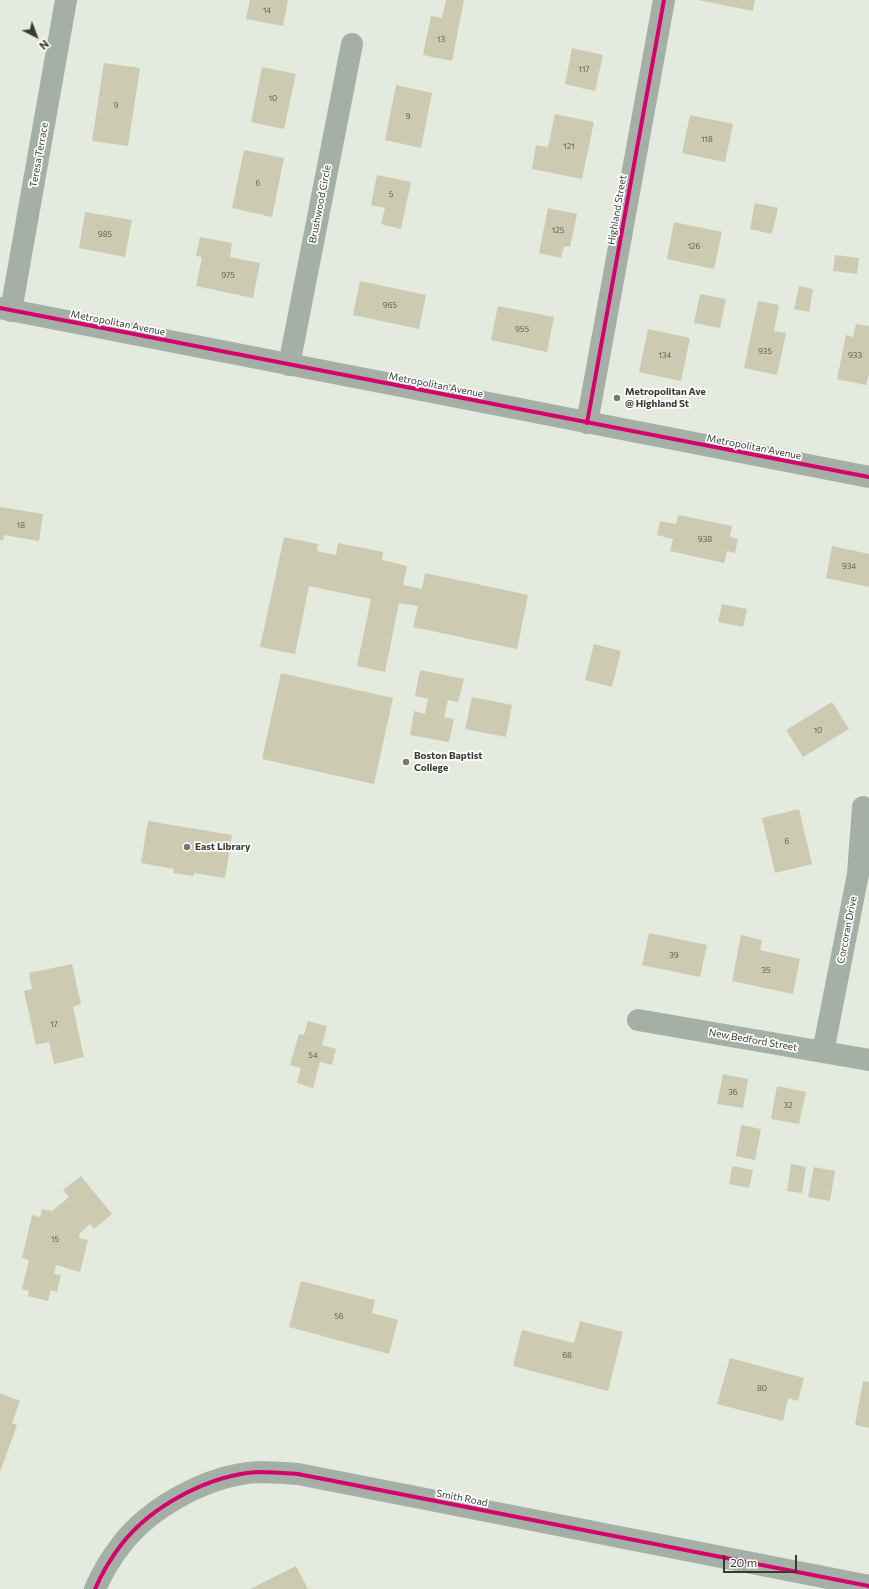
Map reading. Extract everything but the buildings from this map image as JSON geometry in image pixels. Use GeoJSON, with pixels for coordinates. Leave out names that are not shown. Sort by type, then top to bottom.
{"type":"FeatureCollection","features":[{"type":"Feature","properties":{"kind":"street","name":"Teresa Terrace"},"geometry":{"type":"LineString","coordinates":[[6,309],[66,0]]}},
{"type":"Feature","properties":{"kind":"street","name":"Highland Street"},"geometry":{"type":"LineString","coordinates":[[587,423],[664,0]]}},
{"type":"Feature","properties":{"kind":"street","name":"Brushwood Circle"},"geometry":{"type":"LineString","coordinates":[[288,365],[352,44]]}},
{"type":"Feature","properties":{"kind":"street","name":"Metropolitan Avenue"},"geometry":{"type":"LineString","coordinates":[[6,309],[869,478]]}},
{"type":"Feature","properties":{"kind":"street","name":"Corcoran Drive"},"geometry":{"type":"LineString","coordinates":[[823,1052],[858,874],[863,807]]}},
{"type":"Feature","properties":{"kind":"street","name":"New Bedford Street"},"geometry":{"type":"LineString","coordinates":[[638,1020],[869,1060]]}},
{"type":"Feature","properties":{"kind":"street","name":"Smith Road"},"geometry":{"type":"LineString","coordinates":[[95,1589],[111,1559],[122,1544],[148,1518],[182,1496],[200,1487],[218,1480],[257,1472],[298,1474],[869,1586]]}},
{"type":"Feature","properties":{"kind":"cycle path"},"geometry":{"type":"LineString","coordinates":[[587,423],[664,0]]}},
{"type":"Feature","properties":{"kind":"cycle path"},"geometry":{"type":"LineString","coordinates":[[0,308],[869,477]]}},
{"type":"Feature","properties":{"kind":"cycle path"},"geometry":{"type":"LineString","coordinates":[[95,1589],[107,1566],[121,1545],[133,1531],[148,1518],[182,1495],[201,1486],[239,1474],[258,1472],[298,1474],[869,1586]]}},
{"type":"Feature","properties":{"kind":"place","name":"Metropolitan Ave @ Highland St"},"geometry":{"type":"Point","coordinates":[617,398]}},
{"type":"Feature","properties":{"kind":"place","name":"Boston Baptist College"},"geometry":{"type":"Point","coordinates":[406,762]}},
{"type":"Feature","properties":{"kind":"place","name":"East Library"},"geometry":{"type":"Point","coordinates":[187,847]}}]}
